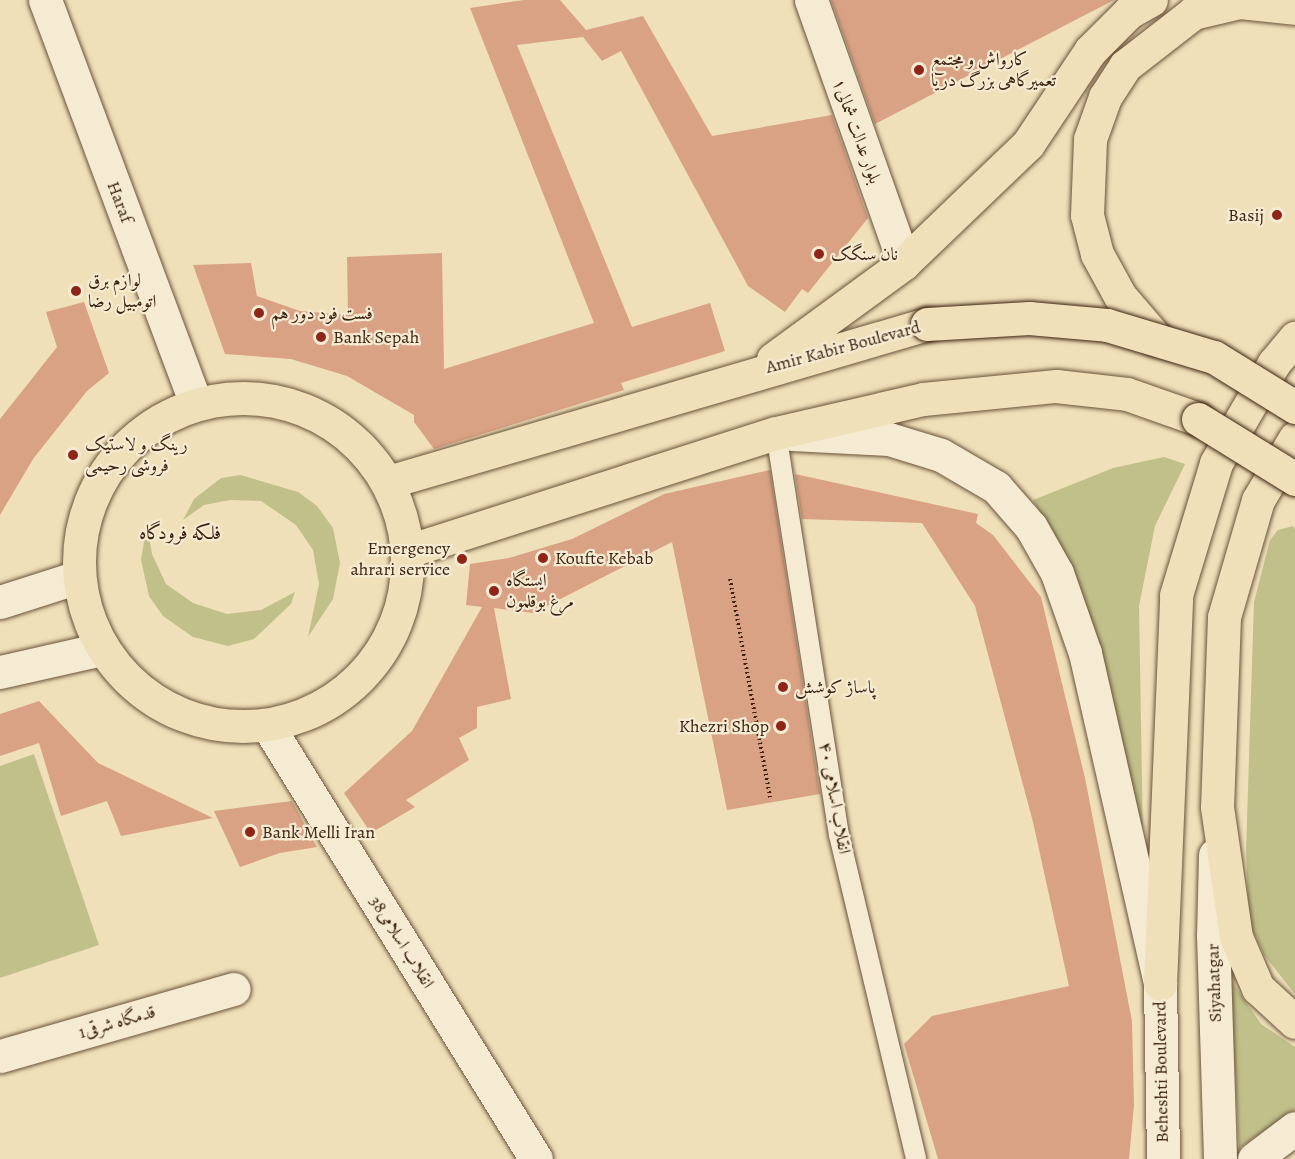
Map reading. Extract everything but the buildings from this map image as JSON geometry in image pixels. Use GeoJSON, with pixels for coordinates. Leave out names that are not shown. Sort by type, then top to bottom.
{"type":"FeatureCollection","features":[{"type":"Feature","properties":{"kind":"main road","name":"Haraf"},"geometry":{"type":"LineString","coordinates":[[45,0],[196,404]]}},
{"type":"Feature","properties":{"kind":"main road","name":"بلوار عدالت شمالی۱"},"geometry":{"type":"LineString","coordinates":[[810,0],[904,263]]}},
{"type":"Feature","properties":{"kind":"main road"},"geometry":{"type":"LineString","coordinates":[[756,371],[904,263],[1028,144],[1090,51],[1129,12],[1151,0]]}},
{"type":"Feature","properties":{"kind":"main road"},"geometry":{"type":"LineString","coordinates":[[1156,338],[1120,296],[1097,254],[1087,215],[1090,139],[1105,98],[1125,66],[1193,13],[1240,2],[1295,8]]}},
{"type":"Feature","properties":{"kind":"main road","name":"Amir Kabir Boulevard"},"geometry":{"type":"LineString","coordinates":[[388,482],[756,371],[927,324],[987,318],[1088,323],[1156,338],[1214,357],[1295,407]]}},
{"type":"Feature","properties":{"kind":"main road"},"geometry":{"type":"LineString","coordinates":[[1160,984],[1176,595],[1216,463],[1274,363],[1295,338]]}},
{"type":"Feature","properties":{"kind":"main road"},"geometry":{"type":"LineString","coordinates":[[408,551],[776,433],[923,399],[1056,386],[1127,394],[1198,419],[1295,479]]}},
{"type":"Feature","properties":{"kind":"main road"},"geometry":{"type":"LineString","coordinates":[[251,399],[284,403],[326,419],[361,447],[388,482],[402,516],[408,551],[404,600],[387,646],[356,684],[315,712],[268,726],[220,726],[174,712],[134,686],[102,649],[83,602],[78,577],[83,521],[106,469],[145,429],[196,404],[251,399]]}},
{"type":"Feature","properties":{"kind":"main road","name":"Beheshti Boulevard"},"geometry":{"type":"LineString","coordinates":[[776,433],[889,439],[941,455],[996,487],[1031,527],[1057,573],[1085,653],[1160,984],[1163,1159]]}},
{"type":"Feature","properties":{"kind":"main road"},"geometry":{"type":"LineString","coordinates":[[1295,438],[1258,500],[1224,618],[1216,807],[1236,936],[1258,988],[1295,1022]]}},
{"type":"Feature","properties":{"kind":"main road"},"geometry":{"type":"LineString","coordinates":[[0,602],[78,577]]}},
{"type":"Feature","properties":{"kind":"main road"},"geometry":{"type":"LineString","coordinates":[[0,672],[102,649]]}},
{"type":"Feature","properties":{"kind":"main road","name":"38انقلاب اسلامی"},"geometry":{"type":"LineString","coordinates":[[268,726],[536,1159]]}},
{"type":"Feature","properties":{"kind":"main road","name":"Siyahatgar"},"geometry":{"type":"LineString","coordinates":[[1216,807],[1213,936],[1220,1159]]}},
{"type":"Feature","properties":{"kind":"main road","name":"1قدمگاه شرقی"},"geometry":{"type":"LineString","coordinates":[[0,1056],[234,989]]}},
{"type":"Feature","properties":{"kind":"main road"},"geometry":{"type":"LineString","coordinates":[[1254,1159],[1295,1128]]}},
{"type":"Feature","properties":{"kind":"lane","name":"انقلاب اسلامی ۴۰"},"geometry":{"type":"LineString","coordinates":[[776,433],[839,835],[916,1159]]}},
{"type":"Feature","properties":{"kind":"path"},"geometry":{"type":"LineString","coordinates":[[730,579],[770,797]]}},
{"type":"Feature","properties":{"kind":"shaded area"},"geometry":{"type":"Polygon","coordinates":[[[1164,457],[1185,464],[1155,526],[1139,606],[1143,838],[1074,571],[1033,500],[1113,468],[1164,457]]]}},
{"type":"Feature","properties":{"kind":"shaded area"},"geometry":{"type":"Polygon","coordinates":[[[241,475],[298,492],[317,506],[333,528],[340,563],[333,599],[308,637],[319,584],[313,550],[296,525],[261,501],[230,500],[204,505],[183,520],[194,499],[221,478],[241,475]]]}},
{"type":"Feature","properties":{"kind":"shaded area"},"geometry":{"type":"Polygon","coordinates":[[[147,524],[152,554],[166,584],[193,603],[227,614],[261,610],[295,592],[291,604],[254,639],[228,646],[193,637],[163,616],[149,596],[141,560],[147,524]]]}},
{"type":"Feature","properties":{"kind":"shaded area"},"geometry":{"type":"Polygon","coordinates":[[[1293,526],[1295,529],[1295,994],[1264,955],[1249,922],[1246,852],[1254,602],[1270,540],[1278,530],[1293,526]]]}},
{"type":"Feature","properties":{"kind":"shaded area"},"geometry":{"type":"Polygon","coordinates":[[[34,754],[99,945],[0,978],[0,766],[34,754]]]}},
{"type":"Feature","properties":{"kind":"shaded area"},"geometry":{"type":"Polygon","coordinates":[[[1230,979],[1261,1024],[1295,1047],[1295,1110],[1239,1148],[1230,979]]]}},
{"type":"Feature","properties":{"kind":"place","name":"کارواش و مجتمع تعمیرگاهی بزرگ دریا"},"geometry":{"type":"Point","coordinates":[919,70]}},
{"type":"Feature","properties":{"kind":"place","name":"Basij"},"geometry":{"type":"Point","coordinates":[1277,215]}},
{"type":"Feature","properties":{"kind":"place","name":"نان سنگک"},"geometry":{"type":"Point","coordinates":[819,254]}},
{"type":"Feature","properties":{"kind":"place","name":"لوازم برق اتومبیل رضا"},"geometry":{"type":"Point","coordinates":[76,291]}},
{"type":"Feature","properties":{"kind":"place","name":"فست فود دور هم"},"geometry":{"type":"Point","coordinates":[259,313]}},
{"type":"Feature","properties":{"kind":"place","name":"Bank Sepah"},"geometry":{"type":"Point","coordinates":[321,337]}},
{"type":"Feature","properties":{"kind":"place","name":"رینگ و لاستیک فروشی رحیمی"},"geometry":{"type":"Point","coordinates":[73,455]}},
{"type":"Feature","properties":{"kind":"place","name":"Koufte Kebab"},"geometry":{"type":"Point","coordinates":[543,558]}},
{"type":"Feature","properties":{"kind":"place","name":"Emergency ahrari service"},"geometry":{"type":"Point","coordinates":[462,559]}},
{"type":"Feature","properties":{"kind":"place","name":"ایستگاه مرغ بوقلمون"},"geometry":{"type":"Point","coordinates":[494,591]}},
{"type":"Feature","properties":{"kind":"place","name":"پاساژ کوشش"},"geometry":{"type":"Point","coordinates":[783,687]}},
{"type":"Feature","properties":{"kind":"place","name":"Khezri Shop"},"geometry":{"type":"Point","coordinates":[781,726]}},
{"type":"Feature","properties":{"kind":"place","name":"Bank Melli Iran"},"geometry":{"type":"Point","coordinates":[250,832]}},
{"type":"Feature","properties":{"kind":"district","name":"فلکه فرودگاه"},"geometry":{"type":"Point","coordinates":[180,532]}}]}
